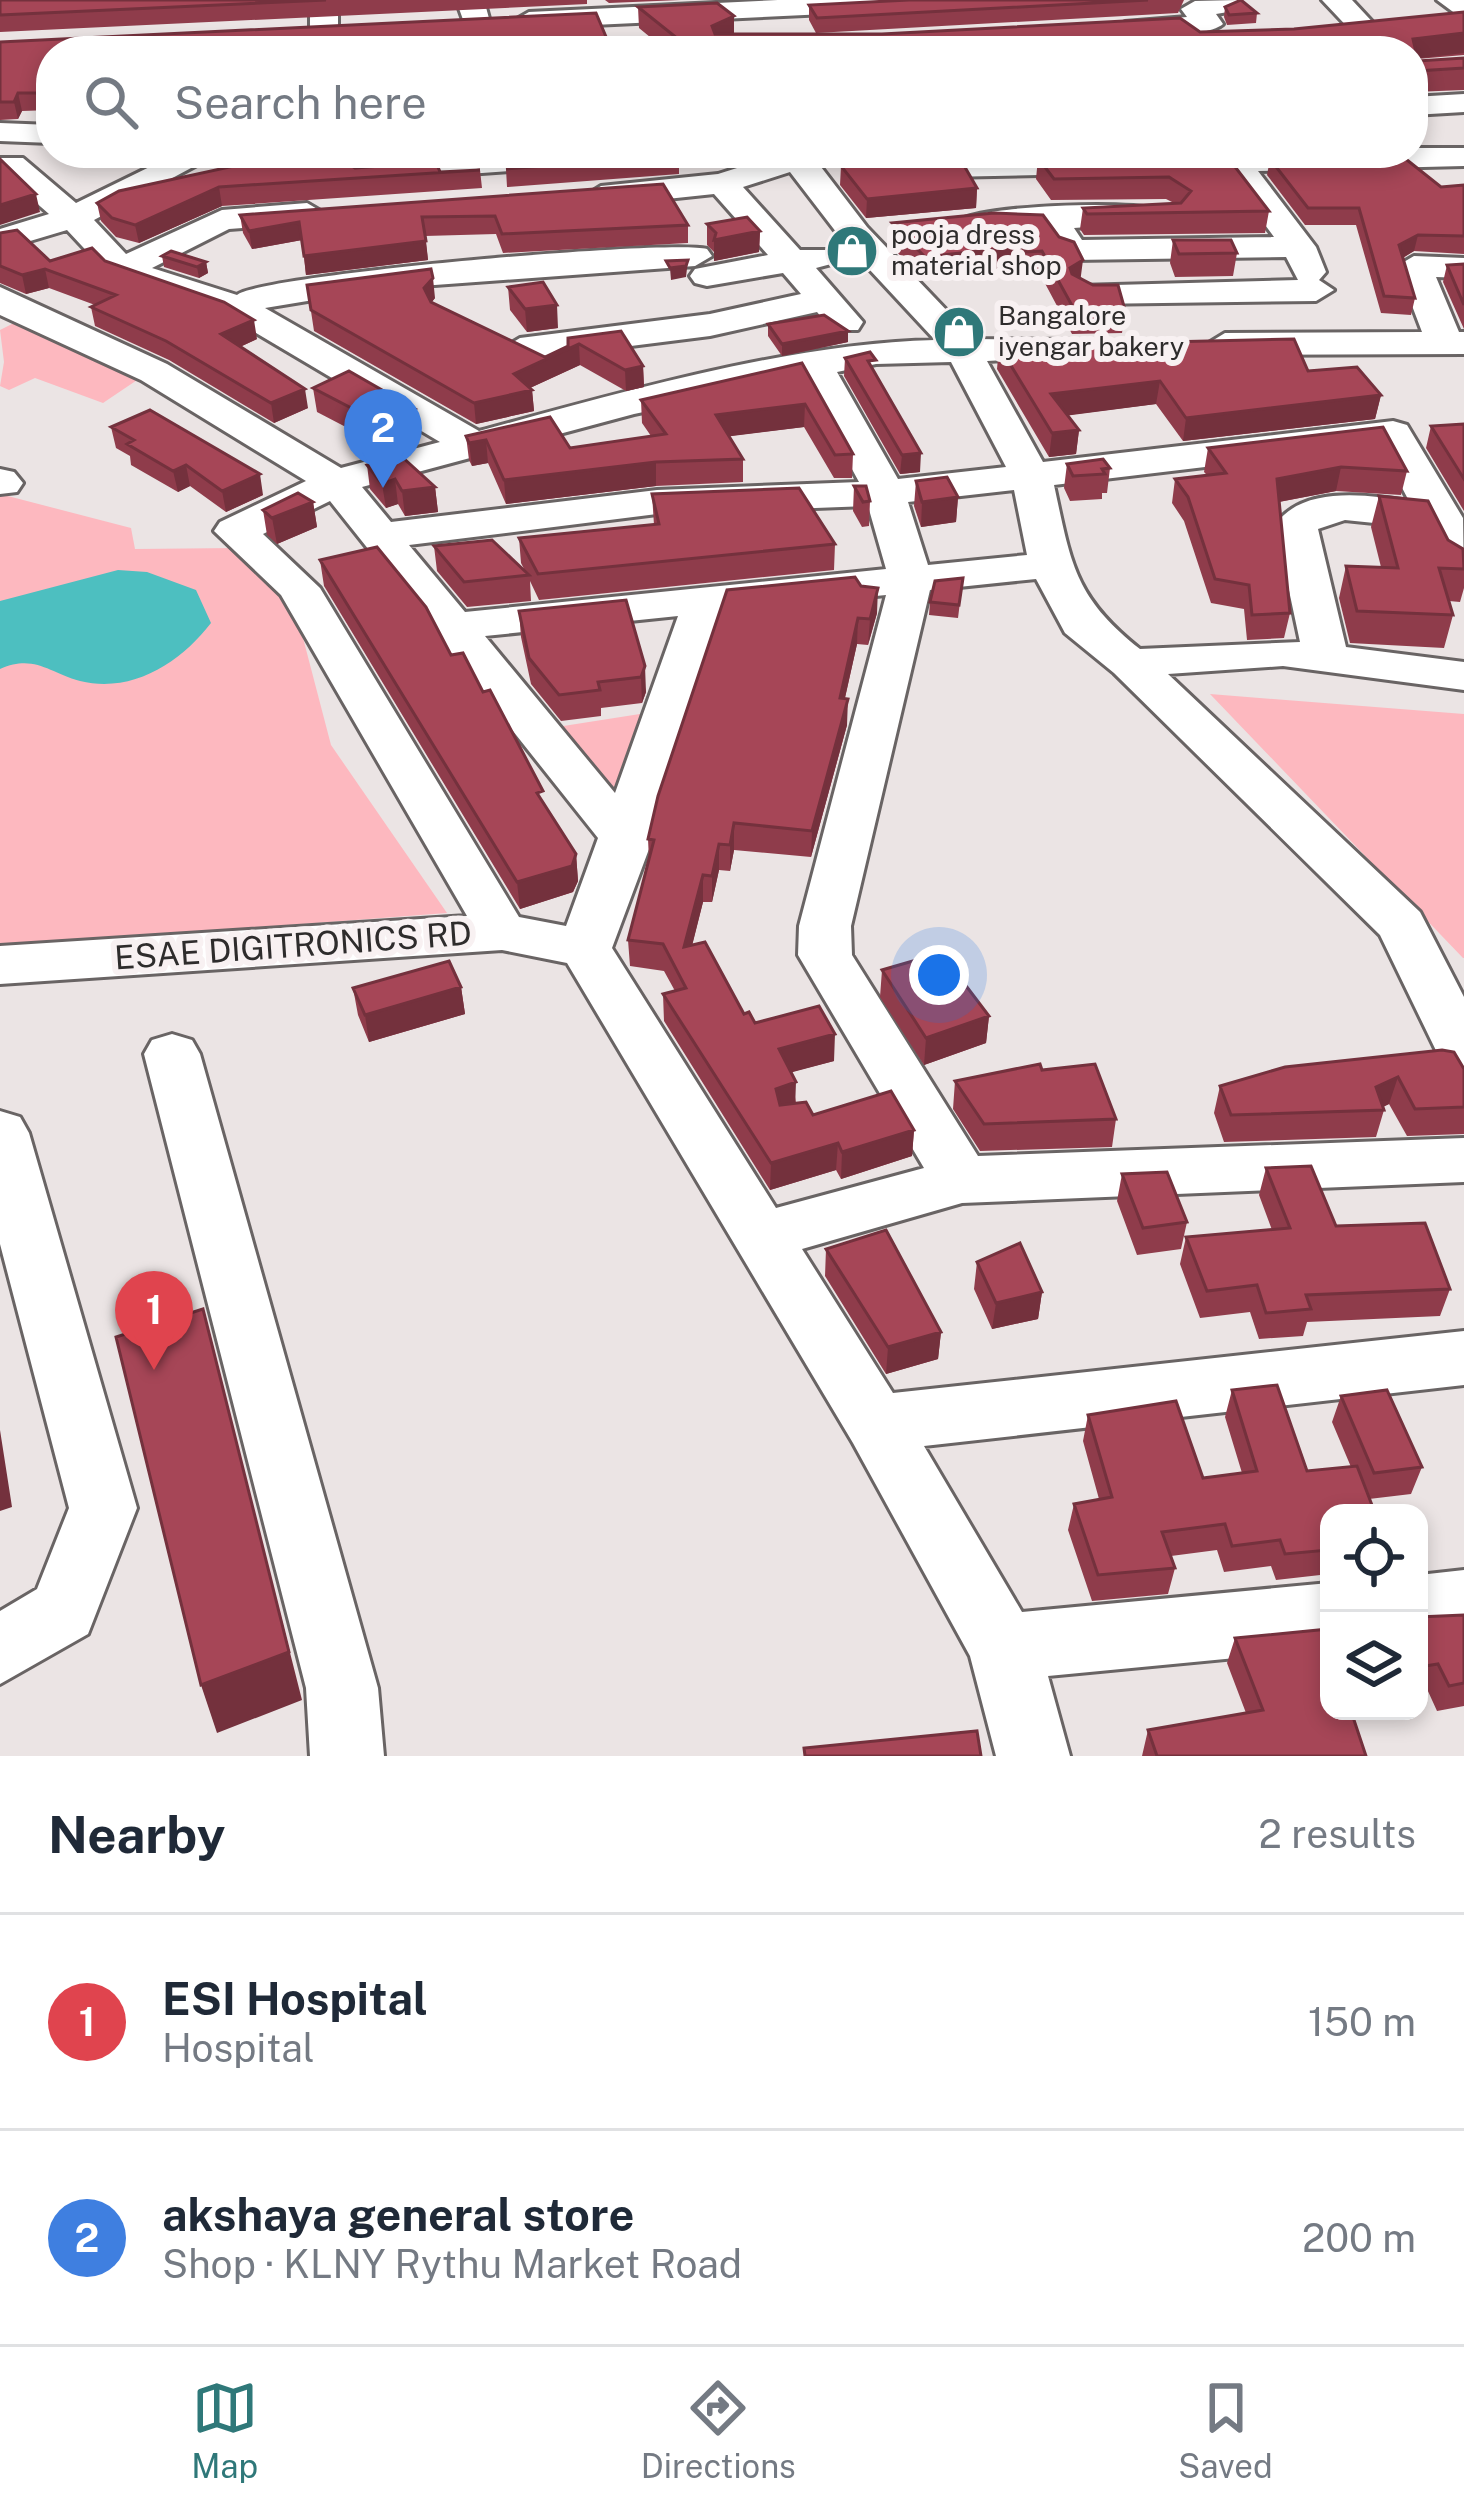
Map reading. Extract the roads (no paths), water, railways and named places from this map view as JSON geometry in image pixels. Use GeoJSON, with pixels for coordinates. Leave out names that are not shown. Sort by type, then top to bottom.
{"type":"FeatureCollection","features":[{"type":"Feature","properties":{"kind":"street"},"geometry":{"type":"LineString","coordinates":[[479,23],[606,8],[954,0]]}},
{"type":"Feature","properties":{"kind":"street"},"geometry":{"type":"LineString","coordinates":[[1098,36],[1095,32],[1210,24],[1195,9],[1224,4],[1224,0]]}},
{"type":"Feature","properties":{"kind":"street"},"geometry":{"type":"LineString","coordinates":[[1336,0],[1365,29]]}},
{"type":"Feature","properties":{"kind":"street"},"geometry":{"type":"LineString","coordinates":[[1451,0],[1464,12]]}},
{"type":"Feature","properties":{"kind":"street"},"geometry":{"type":"LineString","coordinates":[[606,8],[621,36]]}},
{"type":"Feature","properties":{"kind":"street"},"geometry":{"type":"LineString","coordinates":[[1323,32],[1464,23]]}},
{"type":"Feature","properties":{"kind":"street"},"geometry":{"type":"LineString","coordinates":[[1187,26],[1194,36]]}},
{"type":"Feature","properties":{"kind":"street"},"geometry":{"type":"LineString","coordinates":[[1428,105],[1464,103]]}},
{"type":"Feature","properties":{"kind":"street"},"geometry":{"type":"LineString","coordinates":[[36,140],[4,153],[122,269],[242,309],[469,442]]}},
{"type":"Feature","properties":{"kind":"street"},"geometry":{"type":"LineString","coordinates":[[1428,157],[1464,157]]}},
{"type":"Feature","properties":{"kind":"street"},"geometry":{"type":"LineString","coordinates":[[0,240],[73,217],[173,168]]}},
{"type":"Feature","properties":{"kind":"street"},"geometry":{"type":"LineString","coordinates":[[122,269],[222,220],[360,209],[355,168]]}},
{"type":"Feature","properties":{"kind":"street"},"geometry":{"type":"LineString","coordinates":[[577,197],[722,183],[772,168]]}},
{"type":"Feature","properties":{"kind":"street"},"geometry":{"type":"LineString","coordinates":[[803,168],[874,238],[961,347],[1032,478],[1049,565],[1081,624],[1130,663],[1402,925],[1451,997],[1464,1053]]}},
{"type":"Feature","properties":{"kind":"street"},"geometry":{"type":"LineString","coordinates":[[1239,168],[1299,247],[1316,290],[1346,341]]}},
{"type":"Feature","properties":{"kind":"street"},"geometry":{"type":"LineString","coordinates":[[722,183],[823,300],[876,352]]}},
{"type":"Feature","properties":{"kind":"street"},"geometry":{"type":"LineString","coordinates":[[941,226],[1049,215],[1166,213]]}},
{"type":"Feature","properties":{"kind":"street"},"geometry":{"type":"LineString","coordinates":[[1049,215],[1072,250],[1299,247]]}},
{"type":"Feature","properties":{"kind":"street"},"geometry":{"type":"LineString","coordinates":[[242,309],[260,294],[694,252],[790,262],[874,238]]}},
{"type":"Feature","properties":{"kind":"street"},"geometry":{"type":"LineString","coordinates":[[1188,345],[1455,343],[1414,266],[1464,268]]}},
{"type":"Feature","properties":{"kind":"street"},"geometry":{"type":"LineString","coordinates":[[1090,293],[1316,290]]}},
{"type":"Feature","properties":{"kind":"street"},"geometry":{"type":"LineString","coordinates":[[520,349],[710,325],[823,300]]}},
{"type":"Feature","properties":{"kind":"street"},"geometry":{"type":"LineString","coordinates":[[7,313],[154,372],[336,482],[627,841]]}},
{"type":"Feature","properties":{"kind":"street"},"geometry":{"type":"LineString","coordinates":[[484,330],[629,404]]}},
{"type":"Feature","properties":{"kind":"street"},"geometry":{"type":"LineString","coordinates":[[502,932],[298,588],[235,531],[336,482],[469,442],[814,364],[876,352],[1098,347]]}},
{"type":"Feature","properties":{"kind":"street"},"geometry":{"type":"LineString","coordinates":[[814,364],[885,493],[911,580],[825,926],[825,955],[833,976],[962,1180]]}},
{"type":"Feature","properties":{"kind":"street"},"geometry":{"type":"LineString","coordinates":[[380,536],[657,502],[885,493],[1441,431]]}},
{"type":"Feature","properties":{"kind":"street"},"geometry":{"type":"LineString","coordinates":[[1394,433],[1457,545]]}},
{"type":"Feature","properties":{"kind":"street"},"geometry":{"type":"LineString","coordinates":[[1326,658],[1296,525],[1318,512],[1342,510],[1457,545]]}},
{"type":"Feature","properties":{"kind":"street"},"geometry":{"type":"LineString","coordinates":[[453,626],[1049,565]]}},
{"type":"Feature","properties":{"kind":"street"},"geometry":{"type":"LineString","coordinates":[[706,600],[627,841],[585,948],[876,1424],[1010,1666],[1034,1756]]}},
{"type":"Feature","properties":{"kind":"street"},"geometry":{"type":"LineString","coordinates":[[1130,663],[1283,653],[1464,676]]}},
{"type":"Feature","properties":{"kind":"street","name":"ESAE DIGITRONICS RD"},"geometry":{"type":"LineString","coordinates":[[0,965],[502,932],[585,948]]}},
{"type":"Feature","properties":{"kind":"street"},"geometry":{"type":"LineString","coordinates":[[172,1054],[342,1688],[347,1756]]}},
{"type":"Feature","properties":{"kind":"street"},"geometry":{"type":"LineString","coordinates":[[0,1133],[103,1508],[64,1611],[0,1650]]}},
{"type":"Feature","properties":{"kind":"street"},"geometry":{"type":"LineString","coordinates":[[762,1236],[962,1180],[1464,1160]]}},
{"type":"Feature","properties":{"kind":"street"},"geometry":{"type":"LineString","coordinates":[[876,1424],[1464,1358]]}},
{"type":"Feature","properties":{"kind":"street"},"geometry":{"type":"LineString","coordinates":[[1428,1607],[1464,1604]]}},
{"type":"Feature","properties":{"kind":"street"},"geometry":{"type":"LineString","coordinates":[[1010,1666],[1320,1617]]}},
{"type":"Feature","properties":{"kind":"water"},"geometry":{"type":"Polygon","coordinates":[[[118,570],[147,572],[196,590],[211,623],[170,662],[119,683],[80,681],[32,664],[0,669],[0,601],[118,570]]]}},
{"type":"Feature","properties":{"kind":"place","name":"pooja dress material shop"},"geometry":{"type":"Point","coordinates":[852,251]}},
{"type":"Feature","properties":{"kind":"place","name":"Bangalore iyengar bakery"},"geometry":{"type":"Point","coordinates":[959,332]}},
{"type":"Feature","properties":{"kind":"place","name":"akshaya general store"},"geometry":{"type":"Point","coordinates":[383,488]}},
{"type":"Feature","properties":{"kind":"place","name":"ESI Hospital"},"geometry":{"type":"Point","coordinates":[154,1370]}}]}
